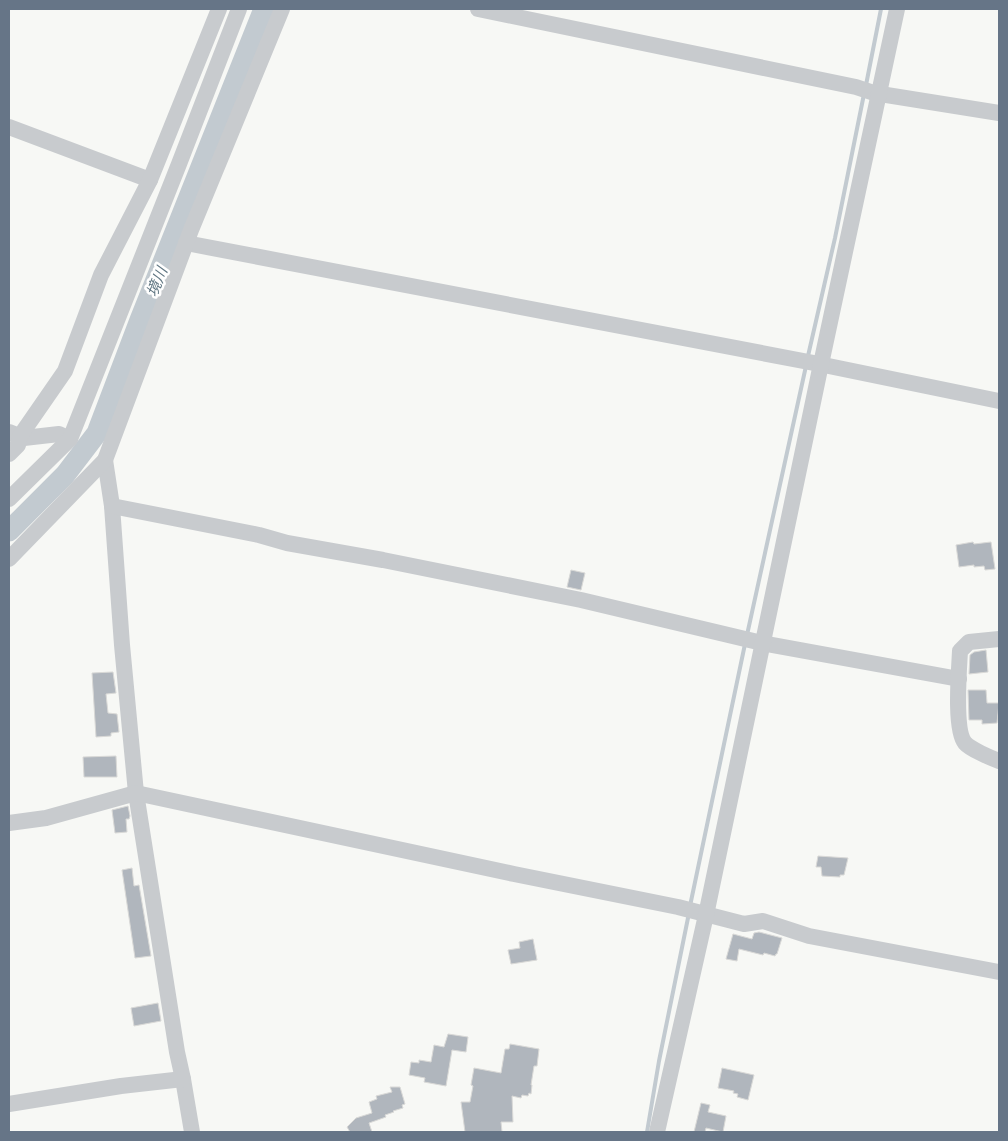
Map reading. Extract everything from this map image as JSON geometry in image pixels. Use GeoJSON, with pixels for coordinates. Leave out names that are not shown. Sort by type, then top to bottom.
{"type":"FeatureCollection","features":[{"type":"Feature","properties":{"kind":"street"},"geometry":{"type":"LineString","coordinates":[[14,434],[65,371],[101,275],[150,180],[219,9]]}},
{"type":"Feature","properties":{"kind":"street"},"geometry":{"type":"LineString","coordinates":[[9,499],[70,439],[180,164],[239,9]]}},
{"type":"Feature","properties":{"kind":"street"},"geometry":{"type":"LineString","coordinates":[[9,559],[105,460],[186,242],[282,9]]}},
{"type":"Feature","properties":{"kind":"street"},"geometry":{"type":"LineString","coordinates":[[478,9],[877,92],[999,113]]}},
{"type":"Feature","properties":{"kind":"street"},"geometry":{"type":"LineString","coordinates":[[657,1132],[702,914],[751,640],[811,363],[897,9]]}},
{"type":"Feature","properties":{"kind":"street"},"geometry":{"type":"LineString","coordinates":[[9,127],[150,180]]}},
{"type":"Feature","properties":{"kind":"street"},"geometry":{"type":"LineString","coordinates":[[186,242],[999,401]]}},
{"type":"Feature","properties":{"kind":"street"},"geometry":{"type":"LineString","coordinates":[[14,434],[24,438],[60,434],[70,439]]}},
{"type":"Feature","properties":{"kind":"street"},"geometry":{"type":"LineString","coordinates":[[9,454],[18,445],[14,434]]}},
{"type":"Feature","properties":{"kind":"street"},"geometry":{"type":"LineString","coordinates":[[105,460],[112,506],[122,645],[136,793],[176,1052],[183,1079],[192,1132]]}},
{"type":"Feature","properties":{"kind":"street"},"geometry":{"type":"LineString","coordinates":[[112,506],[259,535],[287,543],[384,560],[581,600],[751,640],[959,679]]}},
{"type":"Feature","properties":{"kind":"street"},"geometry":{"type":"LineString","coordinates":[[999,640],[969,642],[960,651],[959,679],[959,730],[962,738],[966,746],[999,761]]}},
{"type":"Feature","properties":{"kind":"street"},"geometry":{"type":"LineString","coordinates":[[9,823],[46,818],[136,793],[678,907],[744,924],[763,921],[808,936],[999,972]]}},
{"type":"Feature","properties":{"kind":"street"},"geometry":{"type":"LineString","coordinates":[[9,1104],[121,1086],[183,1079]]}},
{"type":"Feature","properties":{"kind":"building"},"geometry":{"type":"Polygon","coordinates":[[[973,542],[974,544],[991,542],[995,569],[985,570],[984,566],[974,567],[974,565],[959,567],[956,545],[973,542]]]}},
{"type":"Feature","properties":{"kind":"building"},"geometry":{"type":"Polygon","coordinates":[[[571,570],[585,573],[581,590],[567,587],[571,570]]]}},
{"type":"Feature","properties":{"kind":"building"},"geometry":{"type":"Polygon","coordinates":[[[986,650],[988,672],[969,674],[970,655],[974,652],[986,650]]]}},
{"type":"Feature","properties":{"kind":"building"},"geometry":{"type":"Polygon","coordinates":[[[113,672],[116,693],[106,694],[108,713],[117,714],[119,732],[111,733],[111,736],[96,737],[92,673],[113,672]]]}},
{"type":"Feature","properties":{"kind":"building"},"geometry":{"type":"Polygon","coordinates":[[[968,690],[986,690],[987,703],[999,703],[997,723],[982,724],[982,720],[969,720],[968,690]]]}},
{"type":"Feature","properties":{"kind":"building"},"geometry":{"type":"Polygon","coordinates":[[[116,756],[117,777],[84,777],[83,757],[116,756]]]}},
{"type":"Feature","properties":{"kind":"building"},"geometry":{"type":"Polygon","coordinates":[[[128,806],[130,816],[129,819],[126,819],[127,832],[115,833],[112,810],[128,806]]]}},
{"type":"Feature","properties":{"kind":"building"},"geometry":{"type":"Polygon","coordinates":[[[818,856],[848,858],[844,875],[840,875],[840,877],[822,876],[821,867],[816,867],[818,856]]]}},
{"type":"Feature","properties":{"kind":"building"},"geometry":{"type":"Polygon","coordinates":[[[132,868],[134,886],[139,885],[151,956],[135,958],[122,870],[132,868]]]}},
{"type":"Feature","properties":{"kind":"building"},"geometry":{"type":"Polygon","coordinates":[[[759,932],[782,938],[775,956],[739,949],[737,961],[726,959],[733,934],[752,939],[754,933],[759,932]]]}},
{"type":"Feature","properties":{"kind":"building"},"geometry":{"type":"Polygon","coordinates":[[[533,939],[537,960],[511,964],[508,950],[520,948],[519,942],[533,939]]]}},
{"type":"Feature","properties":{"kind":"building"},"geometry":{"type":"Polygon","coordinates":[[[158,1003],[161,1021],[134,1026],[131,1008],[158,1003]]]}},
{"type":"Feature","properties":{"kind":"building"},"geometry":{"type":"Polygon","coordinates":[[[448,1034],[468,1037],[466,1052],[452,1050],[446,1086],[424,1082],[425,1078],[409,1075],[411,1062],[419,1063],[419,1060],[431,1062],[434,1045],[444,1047],[448,1034]]]}},
{"type":"Feature","properties":{"kind":"building"},"geometry":{"type":"Polygon","coordinates":[[[510,1044],[539,1049],[537,1066],[534,1066],[531,1094],[529,1093],[528,1096],[522,1095],[521,1098],[512,1096],[513,1122],[501,1122],[502,1132],[465,1132],[461,1102],[470,1102],[474,1068],[501,1073],[505,1049],[509,1049],[510,1044]]]}},
{"type":"Feature","properties":{"kind":"building"},"geometry":{"type":"Polygon","coordinates":[[[722,1068],[754,1075],[748,1100],[737,1097],[738,1094],[733,1093],[734,1091],[718,1088],[722,1068]]]}},
{"type":"Feature","properties":{"kind":"building"},"geometry":{"type":"Polygon","coordinates":[[[390,1087],[400,1087],[405,1104],[402,1105],[403,1108],[369,1123],[372,1132],[350,1132],[347,1127],[356,1118],[372,1113],[369,1102],[377,1099],[376,1096],[392,1092],[390,1087]]]}},
{"type":"Feature","properties":{"kind":"building"},"geometry":{"type":"Polygon","coordinates":[[[701,1103],[710,1105],[708,1112],[726,1116],[723,1132],[706,1128],[705,1132],[694,1132],[701,1103]]]}},
{"type":"Feature","properties":{"kind":"waterway","name":"境川"},"geometry":{"type":"LineString","coordinates":[[9,531],[65,475],[97,433],[264,9]]}},
{"type":"Feature","properties":{"kind":"waterway"},"geometry":{"type":"LineString","coordinates":[[866,85],[881,9]]}},
{"type":"Feature","properties":{"kind":"waterway"},"geometry":{"type":"LineString","coordinates":[[808,356],[835,238],[864,94]]}},
{"type":"Feature","properties":{"kind":"waterway"},"geometry":{"type":"LineString","coordinates":[[747,635],[806,366]]}},
{"type":"Feature","properties":{"kind":"waterway"},"geometry":{"type":"LineString","coordinates":[[690,906],[745,644]]}},
{"type":"Feature","properties":{"kind":"waterway"},"geometry":{"type":"LineString","coordinates":[[647,1132],[659,1061],[689,913]]}}]}
